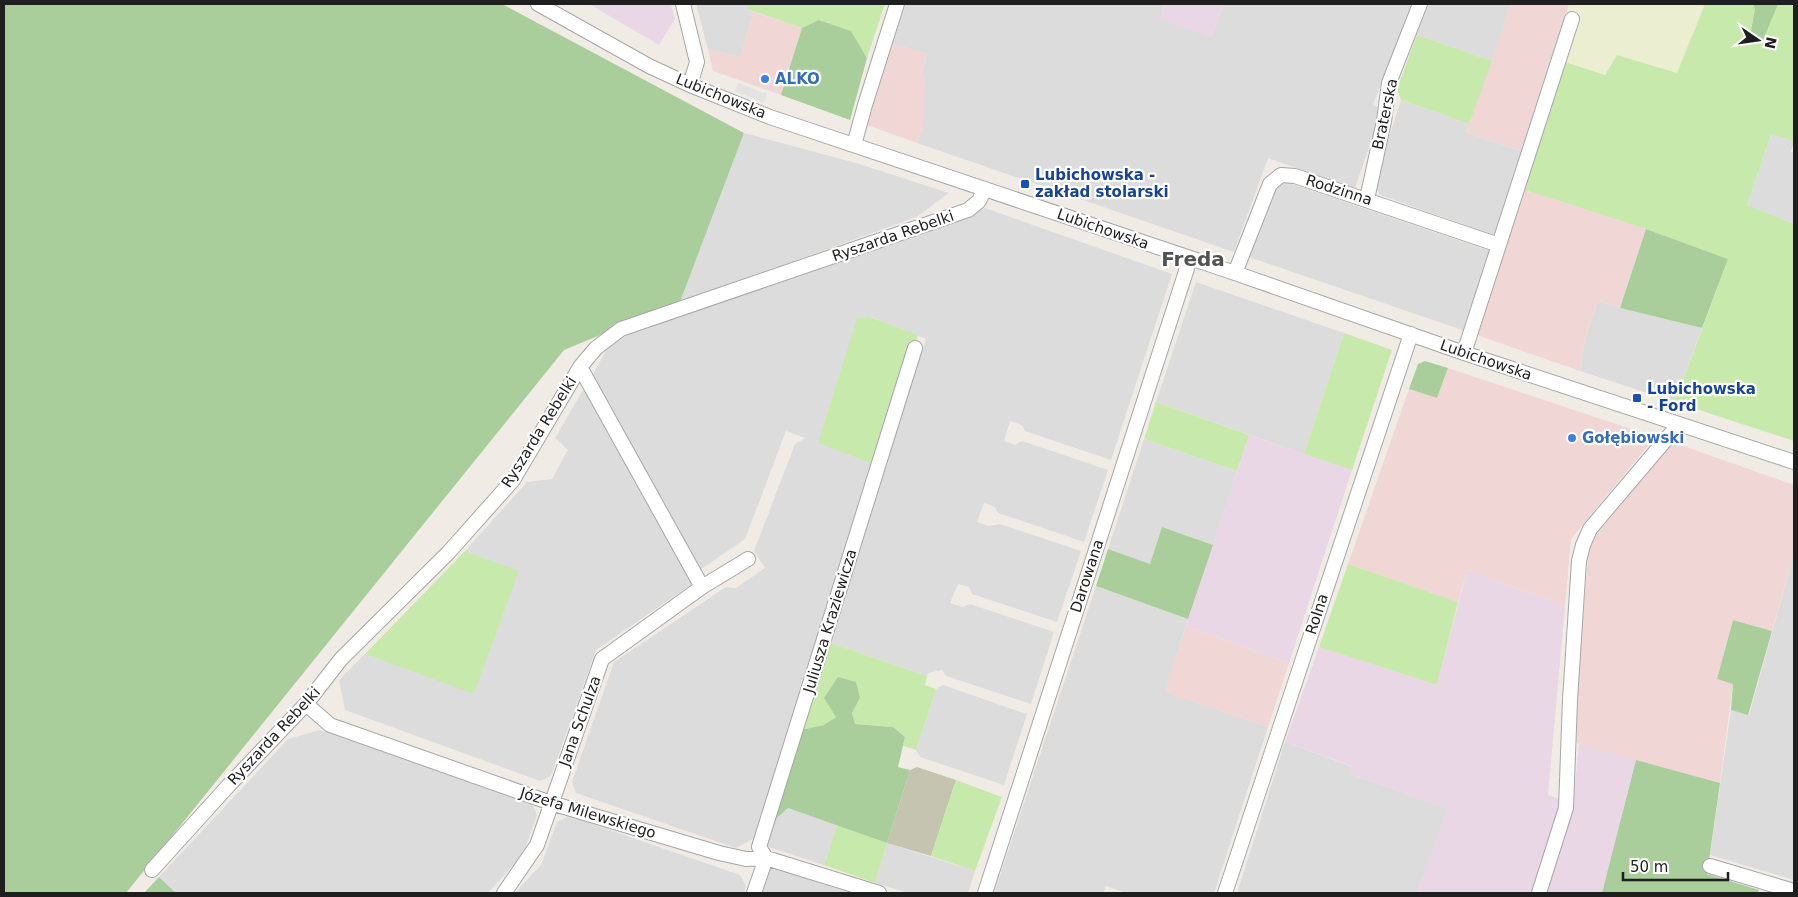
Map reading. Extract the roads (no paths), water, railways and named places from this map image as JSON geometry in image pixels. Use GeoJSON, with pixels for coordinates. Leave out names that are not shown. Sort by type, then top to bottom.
{"type":"FeatureCollection","features":[{"type":"Feature","properties":{"kind":"street","name":"Lubichowska"},"geometry":{"type":"LineString","coordinates":[[538,4],[649,66],[690,85],[770,117],[1235,273],[1464,353],[1794,462]]}},
{"type":"Feature","properties":{"kind":"street"},"geometry":{"type":"LineString","coordinates":[[683,4],[697,62],[690,85]]}},
{"type":"Feature","properties":{"kind":"street"},"geometry":{"type":"LineString","coordinates":[[854,145],[897,4]]}},
{"type":"Feature","properties":{"kind":"street","name":"Braterska"},"geometry":{"type":"LineString","coordinates":[[1367,199],[1384,121],[1389,83],[1420,4]]}},
{"type":"Feature","properties":{"kind":"street"},"geometry":{"type":"LineString","coordinates":[[1464,353],[1542,106],[1572,19]]}},
{"type":"Feature","properties":{"kind":"street","name":"Rodzinna"},"geometry":{"type":"LineString","coordinates":[[1235,273],[1270,184],[1281,175],[1295,176],[1367,199],[1499,245]]}},
{"type":"Feature","properties":{"kind":"street","name":"Ryszarda Rebelki"},"geometry":{"type":"LineString","coordinates":[[152,870],[306,704],[341,659],[400,599],[448,554],[513,480],[580,367],[596,348],[621,329],[968,210],[979,201],[984,190]]}},
{"type":"Feature","properties":{"kind":"street","name":"Darowana"},"geometry":{"type":"LineString","coordinates":[[985,893],[1190,258]]}},
{"type":"Feature","properties":{"kind":"street","name":"Rolna"},"geometry":{"type":"LineString","coordinates":[[1225,893],[1411,334]]}},
{"type":"Feature","properties":{"kind":"street","name":"Juliusza Kraziewicza"},"geometry":{"type":"LineString","coordinates":[[754,893],[766,858],[759,847],[915,348]]}},
{"type":"Feature","properties":{"kind":"street"},"geometry":{"type":"LineString","coordinates":[[580,367],[702,587]]}},
{"type":"Feature","properties":{"kind":"street"},"geometry":{"type":"LineString","coordinates":[[1539,893],[1566,808],[1570,700],[1579,561],[1583,545],[1590,529],[1680,424]]}},
{"type":"Feature","properties":{"kind":"street","name":"Jana Schulza"},"geometry":{"type":"LineString","coordinates":[[504,893],[537,845],[602,659],[702,587],[748,559]]}},
{"type":"Feature","properties":{"kind":"street","name":"Józefa Milewskiego"},"geometry":{"type":"LineString","coordinates":[[306,704],[330,725],[551,802],[720,854],[746,860],[766,858],[879,893]]}},
{"type":"Feature","properties":{"kind":"street"},"geometry":{"type":"LineString","coordinates":[[1710,866],[1785,890]]}},
{"type":"Feature","properties":{"kind":"place","name":"ALKO"},"geometry":{"type":"Point","coordinates":[765,79]}},
{"type":"Feature","properties":{"kind":"place","name":"Lubichowska - zakład stolarski"},"geometry":{"type":"Point","coordinates":[1025,184]}},
{"type":"Feature","properties":{"kind":"place","name":"Lubichowska - Ford"},"geometry":{"type":"Point","coordinates":[1637,398]}},
{"type":"Feature","properties":{"kind":"place","name":"Gołębiowski"},"geometry":{"type":"Point","coordinates":[1572,438]}},
{"type":"Feature","properties":{"kind":"district","name":"Freda"},"geometry":{"type":"Point","coordinates":[1193,259]}}]}
